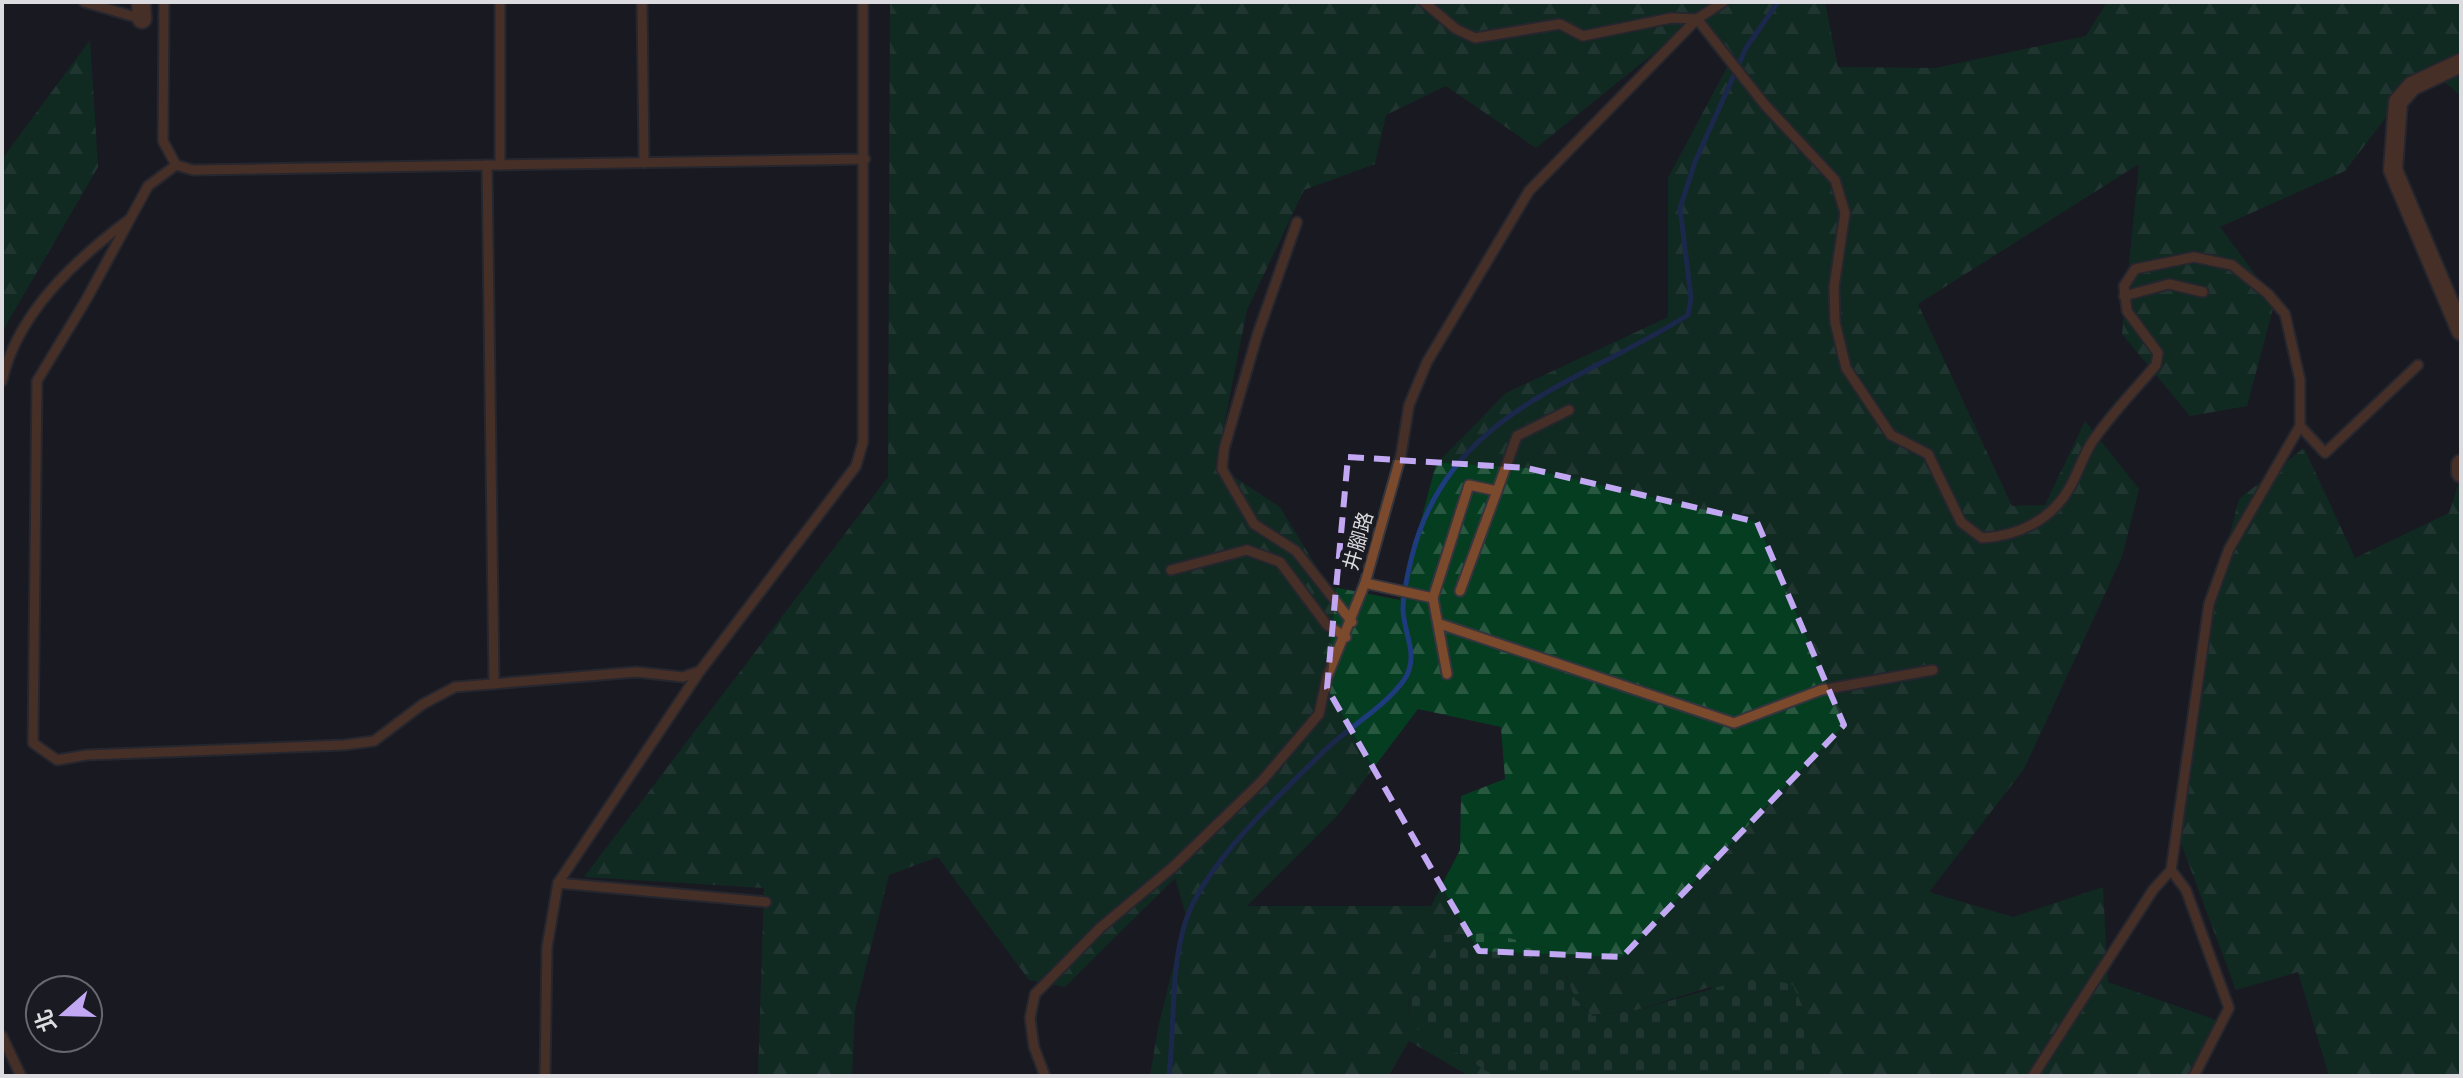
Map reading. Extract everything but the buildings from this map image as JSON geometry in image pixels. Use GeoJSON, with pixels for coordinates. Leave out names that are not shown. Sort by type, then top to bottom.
{"type":"FeatureCollection","features":[{"type":"Feature","properties":{"kind":"street"},"geometry":{"type":"LineString","coordinates":[[2461,63],[2412,86],[2398,102],[2393,170],[2461,331]]}},
{"type":"Feature","properties":{"kind":"street"},"geometry":{"type":"LineString","coordinates":[[2461,464],[2461,473]]}},
{"type":"Feature","properties":{"kind":"lane"},"geometry":{"type":"LineString","coordinates":[[84,2],[141,10]]}},
{"type":"Feature","properties":{"kind":"lane"},"geometry":{"type":"LineString","coordinates":[[164,2],[163,141],[176,165],[193,170],[865,159]]}},
{"type":"Feature","properties":{"kind":"lane"},"geometry":{"type":"LineString","coordinates":[[500,2],[500,165]]}},
{"type":"Feature","properties":{"kind":"lane"},"geometry":{"type":"LineString","coordinates":[[642,2],[644,163]]}},
{"type":"Feature","properties":{"kind":"lane"},"geometry":{"type":"LineString","coordinates":[[545,1076],[547,947],[558,883],[700,671],[856,466],[863,442],[863,2]]}},
{"type":"Feature","properties":{"kind":"lane"},"geometry":{"type":"LineString","coordinates":[[1424,2],[1456,29],[1475,38],[1560,24],[1583,36],[1671,18],[1697,19],[1765,105],[1835,180],[1845,213],[1834,287],[1835,322],[1846,368],[1891,435],[1928,454],[1961,522],[1982,538],[2003,537],[2031,526],[2054,510],[2069,489],[2090,445],[2156,365],[2158,353],[2127,311],[2124,296],[2127,278],[2135,269],[2194,257],[2232,265],[2268,294],[2285,314],[2300,380],[2300,426],[2229,549],[2209,604],[2171,870],[2153,890],[2033,1076]]}},
{"type":"Feature","properties":{"kind":"lane","name":"井腳路"},"geometry":{"type":"LineString","coordinates":[[1045,1076],[1034,1047],[1030,1018],[1035,994],[1100,928],[1173,867],[1261,782],[1319,714],[1327,677],[1346,637],[1365,583],[1401,455],[1409,405],[1427,362],[1529,191],[1697,19],[1723,2]]}},
{"type":"Feature","properties":{"kind":"lane"},"geometry":{"type":"LineString","coordinates":[[176,165],[148,186],[37,381],[33,743],[57,760],[87,755],[344,745],[374,741],[423,704],[455,687],[636,672],[683,677],[700,671]]}},
{"type":"Feature","properties":{"kind":"lane"},"geometry":{"type":"LineString","coordinates":[[487,165],[494,684]]}},
{"type":"Feature","properties":{"kind":"lane"},"geometry":{"type":"LineString","coordinates":[[2,381],[9,351],[40,301],[132,217]]}},
{"type":"Feature","properties":{"kind":"lane"},"geometry":{"type":"LineString","coordinates":[[1297,222],[1257,336],[1222,469],[1254,524],[1296,551],[1352,622]]}},
{"type":"Feature","properties":{"kind":"lane"},"geometry":{"type":"LineString","coordinates":[[2124,296],[2169,284],[2203,292]]}},
{"type":"Feature","properties":{"kind":"lane"},"geometry":{"type":"LineString","coordinates":[[2300,426],[2325,453],[2418,365]]}},
{"type":"Feature","properties":{"kind":"lane"},"geometry":{"type":"LineString","coordinates":[[1460,591],[1517,436],[1569,410]]}},
{"type":"Feature","properties":{"kind":"lane"},"geometry":{"type":"LineString","coordinates":[[1447,674],[1433,598],[1469,485],[1497,491]]}},
{"type":"Feature","properties":{"kind":"lane"},"geometry":{"type":"LineString","coordinates":[[1171,570],[1247,550],[1280,562],[1327,625],[1346,637]]}},
{"type":"Feature","properties":{"kind":"lane"},"geometry":{"type":"LineString","coordinates":[[1365,583],[1433,598]]}},
{"type":"Feature","properties":{"kind":"lane"},"geometry":{"type":"LineString","coordinates":[[1440,624],[1734,723],[1821,690],[1933,670]]}},
{"type":"Feature","properties":{"kind":"lane"},"geometry":{"type":"LineString","coordinates":[[2171,870],[2186,890],[2229,1008],[2194,1076]]}},
{"type":"Feature","properties":{"kind":"lane"},"geometry":{"type":"LineString","coordinates":[[558,883],[766,902]]}},
{"type":"Feature","properties":{"kind":"lane"},"geometry":{"type":"LineString","coordinates":[[2,1036],[21,1076]]}},
{"type":"Feature","properties":{"kind":"highlighted area"},"geometry":{"type":"Polygon","coordinates":[[[1348,457],[1527,468],[1757,522],[1844,725],[1622,957],[1479,951],[1327,688],[1348,457]]]}},
{"type":"Feature","properties":{"kind":"green space"},"geometry":{"type":"Polygon","coordinates":[[[890,2],[1825,2],[1838,67],[1935,68],[2086,36],[2107,2],[2461,2],[2461,96],[2441,79],[2403,95],[2345,171],[2220,227],[2275,301],[2247,406],[2190,416],[2122,334],[2139,164],[1918,304],[2012,506],[2045,505],[2085,421],[2139,489],[2122,557],[2024,769],[1929,892],[2013,917],[2103,887],[2108,982],[2222,1022],[2191,1076],[1815,1076],[1812,1061],[1710,987],[1637,1010],[1593,1016],[1575,999],[1563,967],[1547,948],[1490,933],[1443,935],[1408,989],[1409,1024],[1495,1076],[1469,1076],[1409,1041],[1388,1076],[1150,1076],[1158,1028],[1186,915],[1175,878],[1065,987],[1029,980],[938,857],[889,875],[855,1010],[852,1076],[758,1076],[764,888],[584,877],[888,477],[890,2]],[[1699,17],[1536,148],[1446,86],[1386,115],[1375,164],[1304,190],[1247,310],[1216,465],[1280,507],[1328,586],[1400,600],[1436,464],[1506,393],[1668,317],[1668,178],[1732,58],[1699,17]],[[1418,709],[1338,815],[1247,906],[1431,906],[1460,850],[1461,796],[1505,779],[1501,727],[1418,709]]]}},
{"type":"Feature","properties":{"kind":"green space"},"geometry":{"type":"Polygon","coordinates":[[[90,40],[98,167],[2,332],[2,159],[90,40]]]}},
{"type":"Feature","properties":{"kind":"green space"},"geometry":{"type":"Polygon","coordinates":[[[2304,448],[2355,558],[2449,513],[2461,476],[2461,1076],[2329,1076],[2298,972],[2236,990],[2179,838],[2202,639],[2239,499],[2304,448]]]}},
{"type":"Feature","properties":{"kind":"green space"},"geometry":{"type":"Polygon","coordinates":[[[1490,933],[1547,948],[1563,967],[1575,999],[1593,1016],[1637,1010],[1757,976],[1793,985],[1808,1019],[1815,1076],[1495,1076],[1409,1024],[1408,989],[1443,935],[1490,933]]]}},
{"type":"Feature","properties":{"kind":"waterway"},"geometry":{"type":"LineString","coordinates":[[1169,1076],[1177,958],[1186,920],[1196,898],[1226,853],[1266,809],[1323,752],[1386,700],[1404,680],[1411,662],[1403,610],[1410,562],[1430,507],[1455,467],[1486,435],[1522,408],[1688,315],[1691,298],[1680,208],[1695,162],[1746,48],[1778,2]]}}]}
